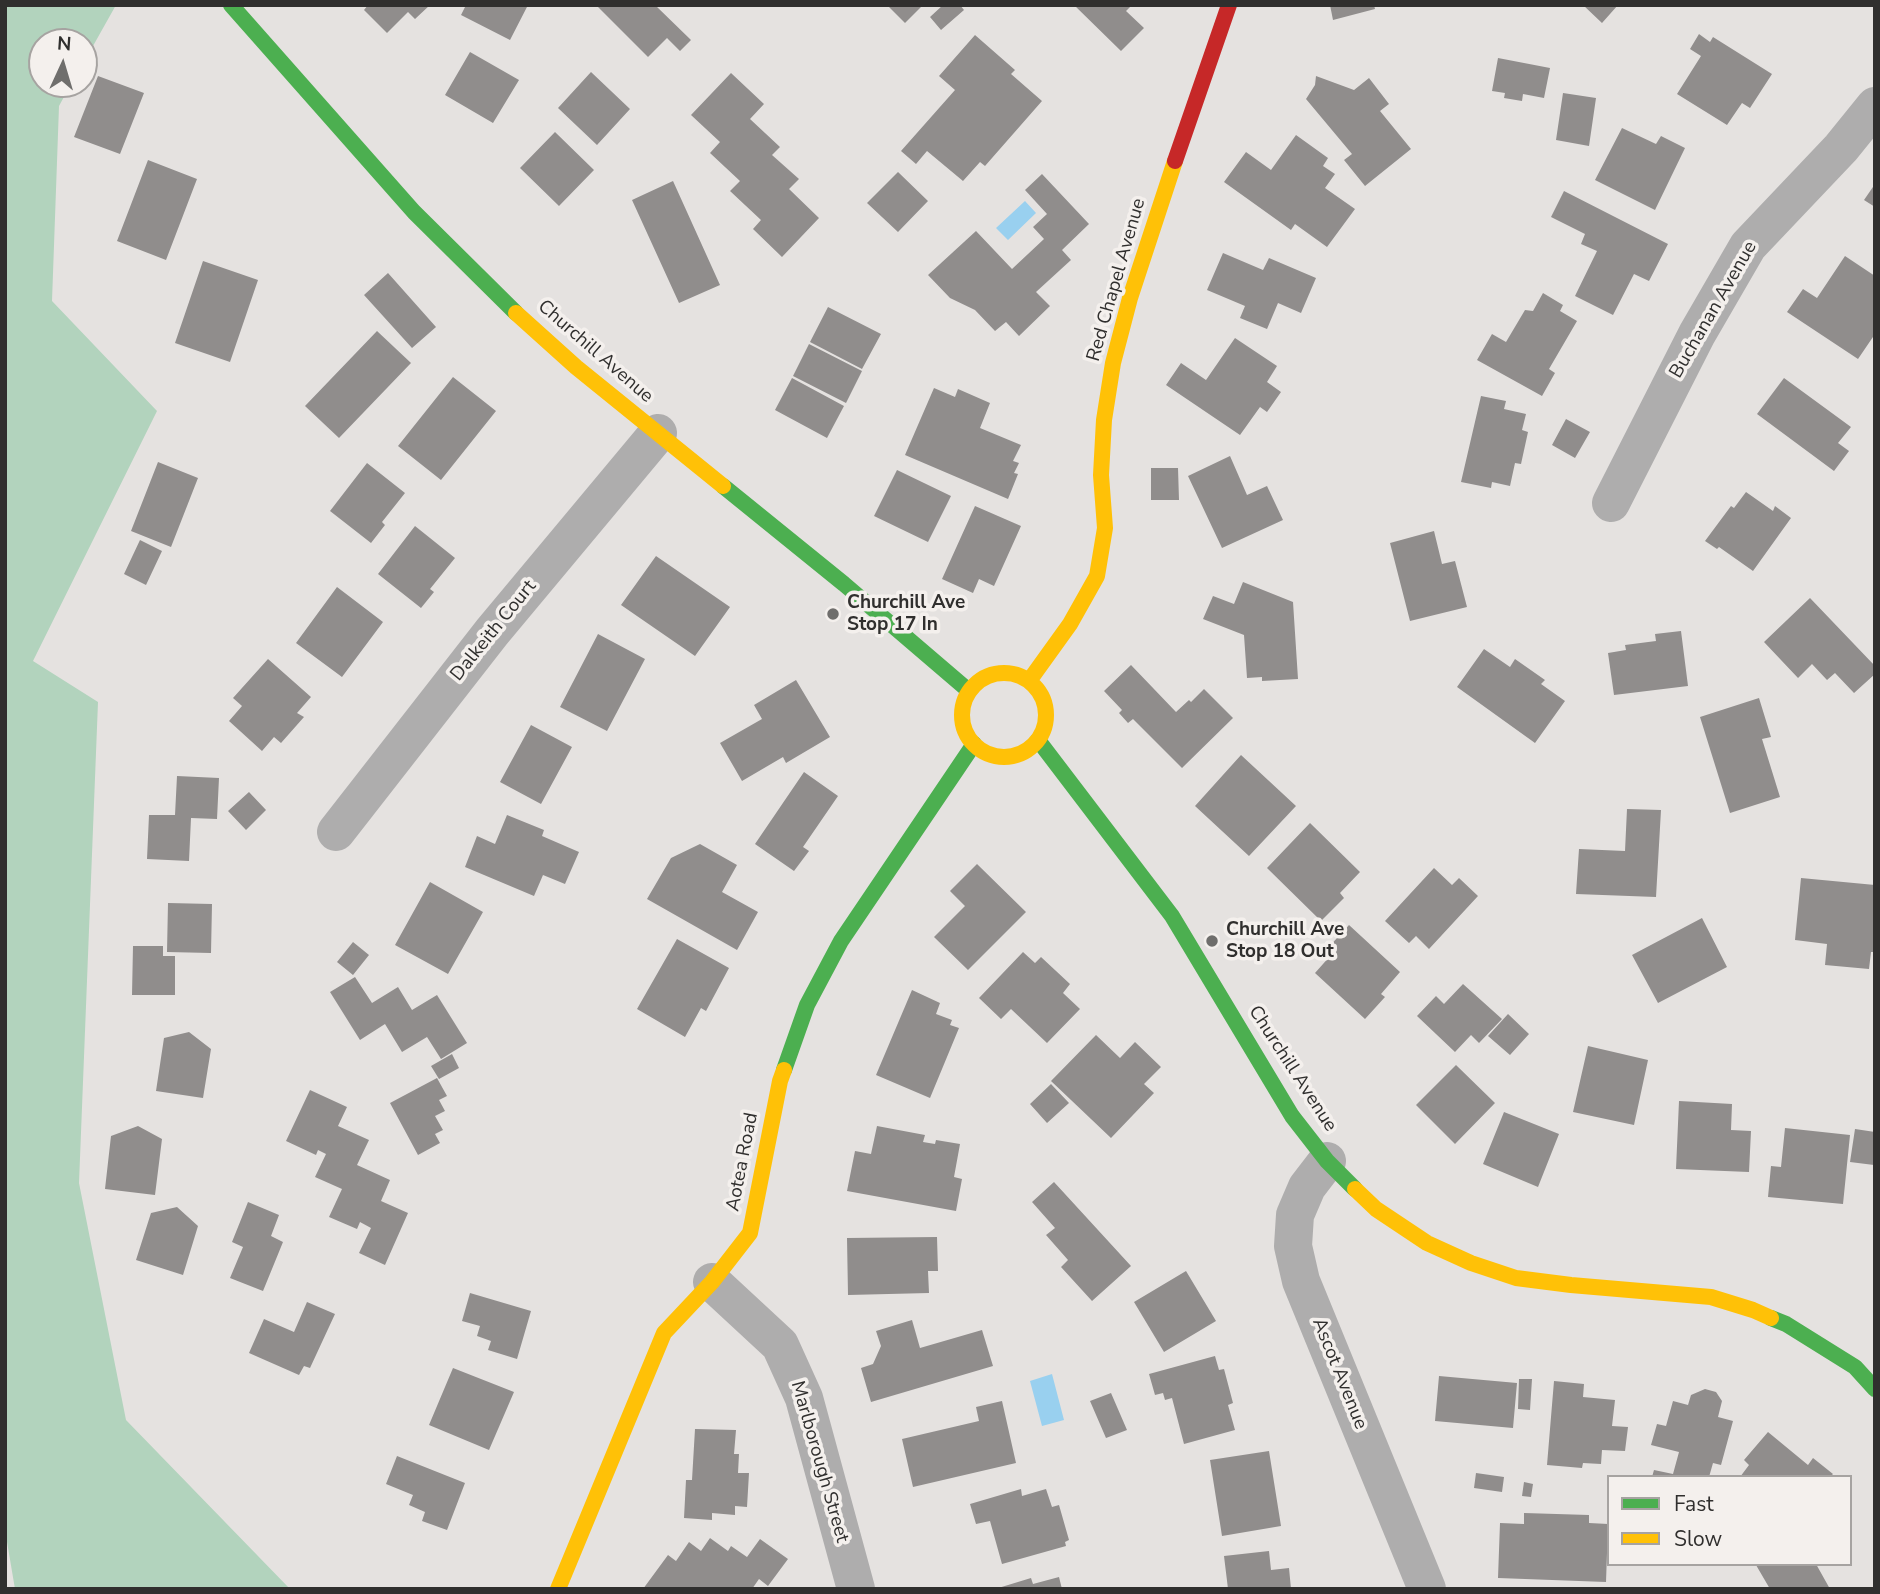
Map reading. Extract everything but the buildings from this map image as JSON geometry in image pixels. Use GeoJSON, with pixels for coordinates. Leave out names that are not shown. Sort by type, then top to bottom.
{"type":"FeatureCollection","features":[{"type":"Feature","properties":{"kind":"street","name":"Churchill Avenue"},"geometry":{"type":"LineString","coordinates":[[231,5],[414,212],[506,304],[576,367],[844,584],[969,691]]}},
{"type":"Feature","properties":{"kind":"street","name":"Red Chapel Avenue"},"geometry":{"type":"LineString","coordinates":[[1029,681],[1070,624],[1097,576],[1105,528],[1101,475],[1104,420],[1112,363],[1138,272],[1229,5]]}},
{"type":"Feature","properties":{"kind":"street","name":"Buchanan Avenue"},"geometry":{"type":"LineString","coordinates":[[1611,503],[1697,334],[1748,246],[1841,148],[1875,106]]}},
{"type":"Feature","properties":{"kind":"street","name":"Dalkeith Court"},"geometry":{"type":"LineString","coordinates":[[336,832],[492,632],[658,433]]}},
{"type":"Feature","properties":{"kind":"street"},"geometry":{"type":"LineString","coordinates":[[991,675],[1017,675],[1029,681],[1038,690],[1046,715],[1038,740],[1015,755],[1000,756],[986,752],[974,744],[966,733],[962,719],[963,704],[969,691],[979,681],[991,675]]}},
{"type":"Feature","properties":{"kind":"street","name":"Churchill Avenue"},"geometry":{"type":"LineString","coordinates":[[1038,740],[1172,916],[1293,1116],[1327,1161],[1376,1209],[1427,1243],[1516,1279],[1711,1297],[1753,1310],[1786,1324],[1855,1367],[1875,1390]]}},
{"type":"Feature","properties":{"kind":"street","name":"Aotea Road"},"geometry":{"type":"LineString","coordinates":[[558,1589],[664,1332],[712,1282],[750,1233],[780,1081],[807,1004],[841,941],[974,744]]}},
{"type":"Feature","properties":{"kind":"street","name":"Ascot Avenue"},"geometry":{"type":"LineString","coordinates":[[1327,1161],[1307,1187],[1295,1215],[1293,1246],[1301,1281],[1427,1589]]}},
{"type":"Feature","properties":{"kind":"street","name":"Marlborough Street"},"geometry":{"type":"LineString","coordinates":[[712,1282],[780,1345],[804,1398],[856,1589]]}},
{"type":"Feature","properties":{"kind":"green space"},"geometry":{"type":"Polygon","coordinates":[[[5,5],[116,5],[98,37],[98,28],[28,28],[28,98],[63,98],[59,106],[52,301],[157,411],[33,661],[98,702],[79,1183],[126,1420],[290,1589],[15,1589],[5,1530],[5,5]]]}},
{"type":"Feature","properties":{"kind":"water"},"geometry":{"type":"Polygon","coordinates":[[[1025,201],[1036,213],[1008,240],[996,228],[1025,201]]]}},
{"type":"Feature","properties":{"kind":"water"},"geometry":{"type":"Polygon","coordinates":[[[1052,1374],[1064,1420],[1042,1426],[1030,1381],[1052,1374]]]}},
{"type":"Feature","properties":{"kind":"traffic: fast"},"geometry":{"type":"LineString","coordinates":[[231,5],[414,212],[516,313]]}},
{"type":"Feature","properties":{"kind":"traffic: fast"},"geometry":{"type":"LineString","coordinates":[[723,486],[844,584],[969,691]]}},
{"type":"Feature","properties":{"kind":"traffic: fast"},"geometry":{"type":"LineString","coordinates":[[1038,740],[1172,916],[1292,1116],[1327,1161],[1355,1189]]}},
{"type":"Feature","properties":{"kind":"traffic: fast"},"geometry":{"type":"LineString","coordinates":[[784,1070],[807,1005],[841,941],[974,744]]}},
{"type":"Feature","properties":{"kind":"traffic: fast"},"geometry":{"type":"LineString","coordinates":[[1771,1318],[1786,1324],[1855,1367],[1875,1389]]}},
{"type":"Feature","properties":{"kind":"traffic: slow"},"geometry":{"type":"LineString","coordinates":[[1029,681],[1070,624],[1097,576],[1105,528],[1101,475],[1104,420],[1113,363],[1130,298],[1175,161]]}},
{"type":"Feature","properties":{"kind":"traffic: slow"},"geometry":{"type":"LineString","coordinates":[[516,313],[576,367],[723,486]]}},
{"type":"Feature","properties":{"kind":"traffic: slow"},"geometry":{"type":"LineString","coordinates":[[1004,673],[1027,680],[1039,692],[1046,715],[1039,738],[1027,750],[1004,757],[981,750],[969,738],[962,715],[969,692],[981,680],[1004,673]]}},
{"type":"Feature","properties":{"kind":"traffic: slow"},"geometry":{"type":"LineString","coordinates":[[558,1589],[664,1333],[712,1282],[750,1233],[784,1070]]}},
{"type":"Feature","properties":{"kind":"traffic: slow"},"geometry":{"type":"LineString","coordinates":[[1355,1189],[1376,1209],[1427,1243],[1471,1263],[1516,1278],[1711,1297],[1771,1318]]}},
{"type":"Feature","properties":{"kind":"traffic: jam"},"geometry":{"type":"LineString","coordinates":[[1175,161],[1229,5]]}},
{"type":"Feature","properties":{"kind":"place","name":"Churchill Ave Stop 17 In"},"geometry":{"type":"Point","coordinates":[833,614]}},
{"type":"Feature","properties":{"kind":"place","name":"Churchill Ave Stop 18 Out"},"geometry":{"type":"Point","coordinates":[1212,941]}}]}
